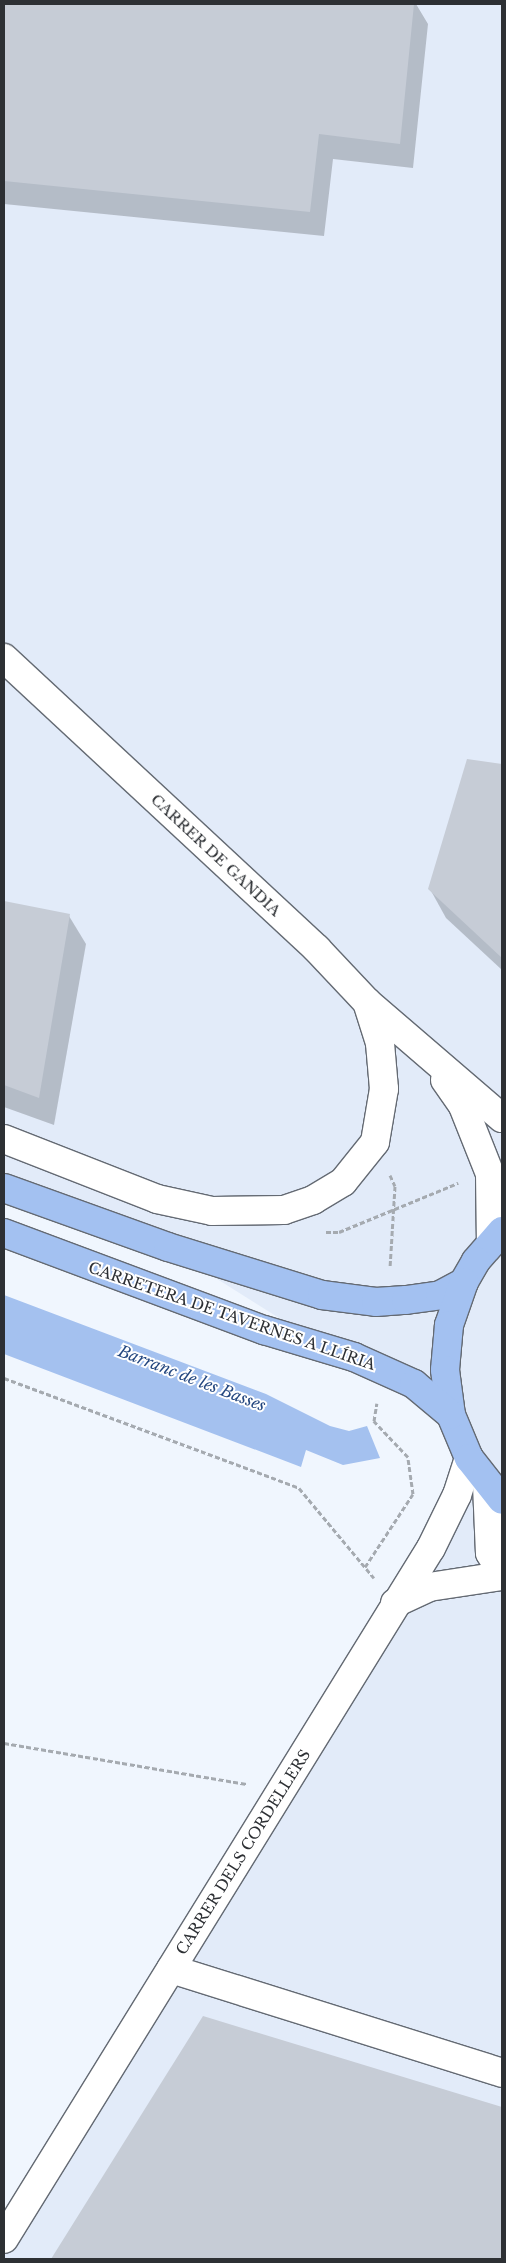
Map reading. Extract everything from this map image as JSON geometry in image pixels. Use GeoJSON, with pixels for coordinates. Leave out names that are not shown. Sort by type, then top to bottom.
{"type":"FeatureCollection","features":[{"type":"Feature","properties":{"kind":"main road"},"geometry":{"type":"LineString","coordinates":[[4,1188],[168,1248],[322,1296],[376,1302],[406,1300],[440,1295],[464,1282]]}},
{"type":"Feature","properties":{"kind":"main road","name":"CARRETERA DE TAVERNES A LLÍRIA"},"geometry":{"type":"LineString","coordinates":[[4,1234],[264,1330],[354,1357],[414,1384],[451,1415]]}},
{"type":"Feature","properties":{"kind":"main road"},"geometry":{"type":"LineString","coordinates":[[495,1492],[469,1458],[451,1415],[445,1370],[449,1325],[464,1282],[497,1236]]}},
{"type":"Feature","properties":{"kind":"street","name":"CARRER DE GANDIA"},"geometry":{"type":"LineString","coordinates":[[4,658],[317,949],[366,1002],[502,1118]]}},
{"type":"Feature","properties":{"kind":"street"},"geometry":{"type":"LineString","coordinates":[[4,1138],[157,1199],[212,1211],[284,1210],[313,1200],[343,1182],[362,1162],[375,1142],[384,1089],[380,1043],[366,1002]]}},
{"type":"Feature","properties":{"kind":"street","name":"CARRER DE GANDIA"},"geometry":{"type":"LineString","coordinates":[[426,1054],[463,1106],[490,1174],[497,1236]]}},
{"type":"Feature","properties":{"kind":"street","name":"CARRER DELS CORDELLERS"},"geometry":{"type":"LineString","coordinates":[[4,2239],[395,1603],[431,1548],[457,1495],[469,1458]]}},
{"type":"Feature","properties":{"kind":"street"},"geometry":{"type":"LineString","coordinates":[[395,1603],[429,1587],[502,1575],[490,1553],[495,1492]]}},
{"type":"Feature","properties":{"kind":"street"},"geometry":{"type":"LineString","coordinates":[[171,1969],[502,2073]]}},
{"type":"Feature","properties":{"kind":"path"},"geometry":{"type":"LineString","coordinates":[[4,1378],[299,1488],[395,1603]]}},
{"type":"Feature","properties":{"kind":"path"},"geometry":{"type":"LineString","coordinates":[[4,1743],[281,1790]]}},
{"type":"Feature","properties":{"kind":"shaded area"},"geometry":{"type":"Polygon","coordinates":[[[4,4],[502,4],[502,2259],[4,2259],[4,2239],[446,1503],[456,1456],[444,1422],[168,1248],[4,1188],[4,4]]]}},
{"type":"Feature","properties":{"kind":"water","name":"Barranc de les Basses"},"geometry":{"type":"Polygon","coordinates":[[[4,1295],[266,1394],[330,1426],[349,1431],[367,1426],[380,1458],[343,1465],[306,1450],[301,1467],[4,1354],[4,1295]]]}},
{"type":"Feature","properties":{"kind":"building"},"geometry":{"type":"Polygon","coordinates":[[[4,4],[414,4],[400,144],[319,134],[310,212],[4,181],[4,4]]]}},
{"type":"Feature","properties":{"kind":"building"},"geometry":{"type":"Polygon","coordinates":[[[467,759],[502,764],[502,958],[428,889],[467,759]]]}},
{"type":"Feature","properties":{"kind":"building"},"geometry":{"type":"Polygon","coordinates":[[[4,901],[70,914],[39,1098],[4,1085],[4,901]]]}},
{"type":"Feature","properties":{"kind":"building"},"geometry":{"type":"Polygon","coordinates":[[[203,2016],[502,2107],[502,2259],[51,2259],[203,2016]]]}}]}
